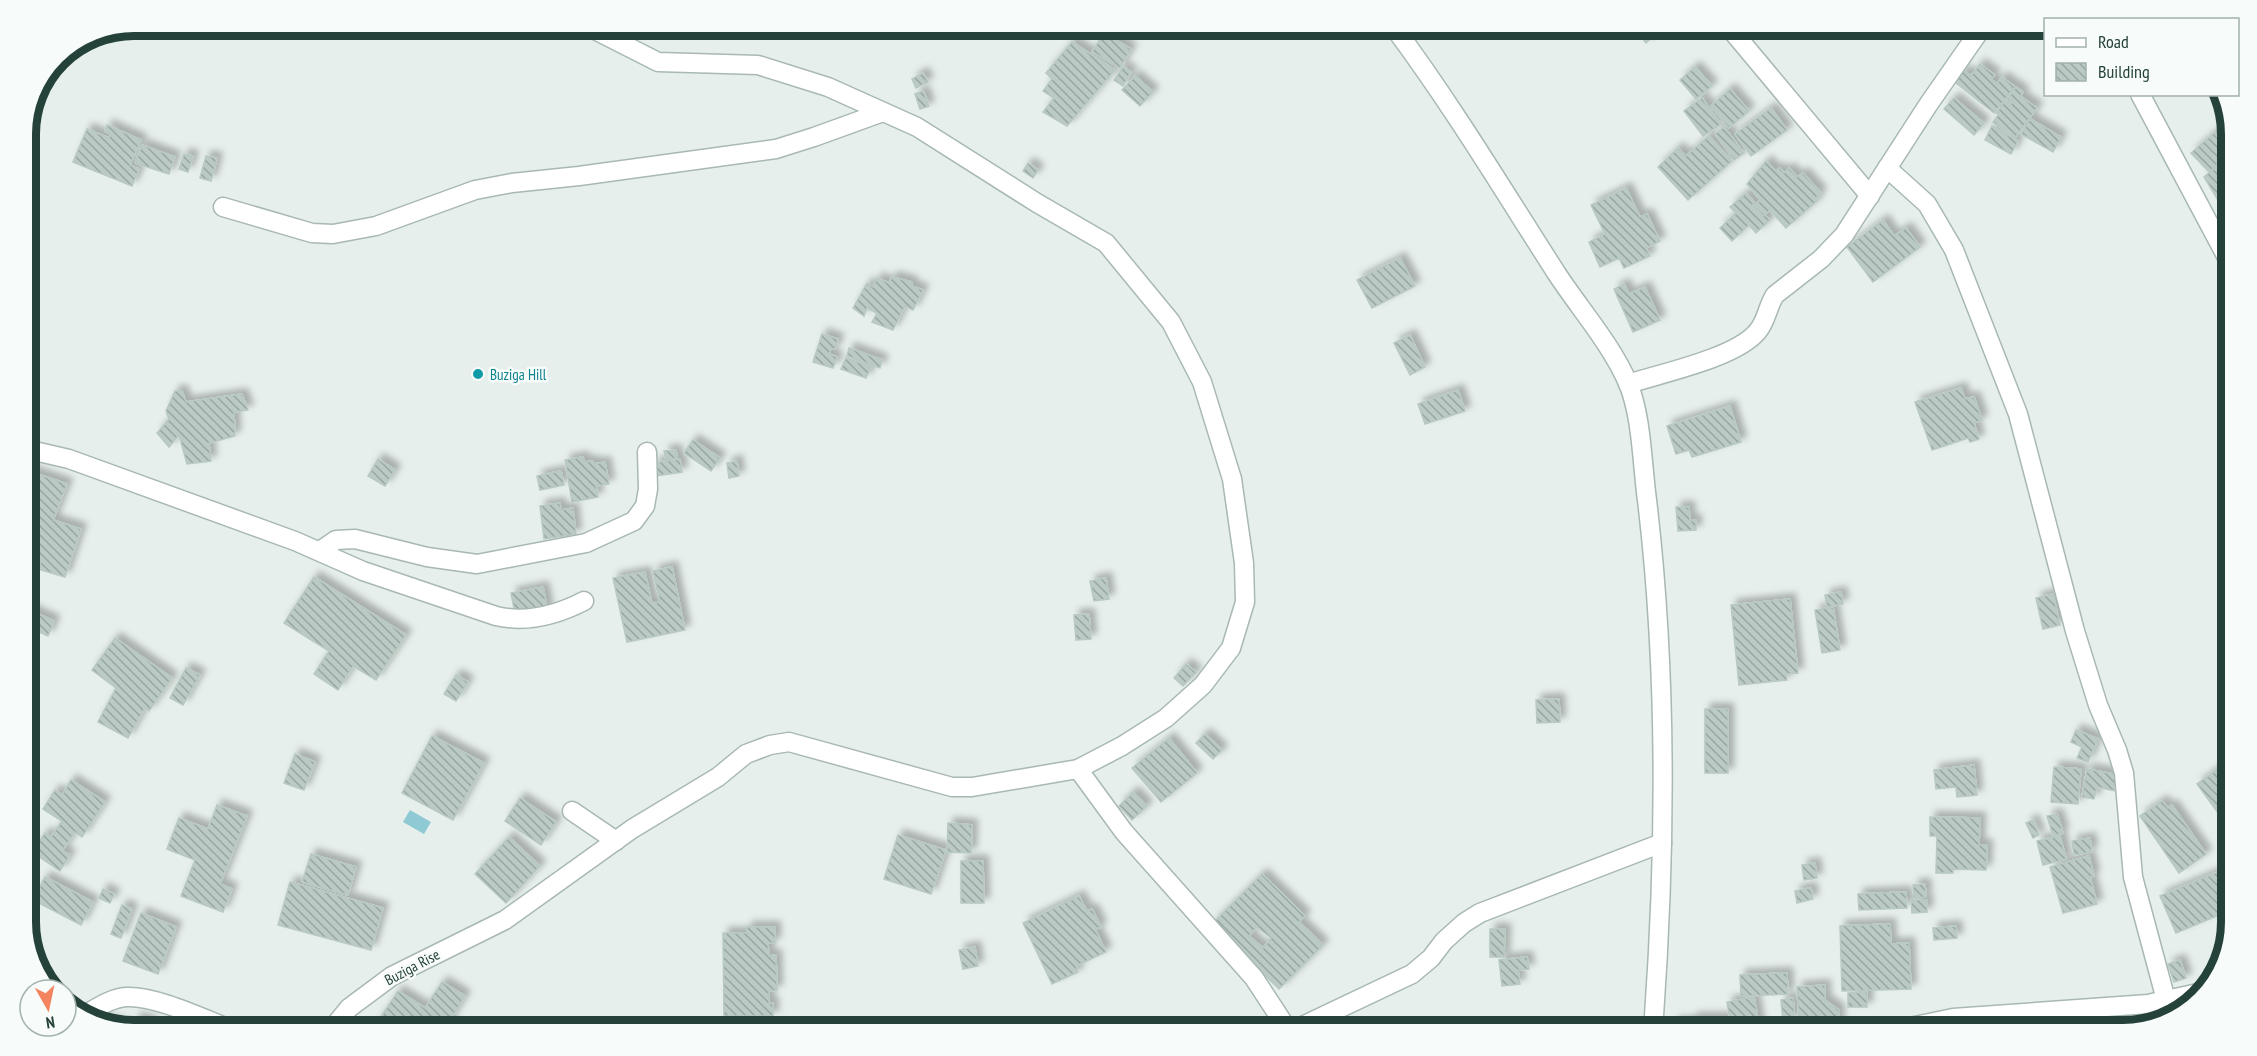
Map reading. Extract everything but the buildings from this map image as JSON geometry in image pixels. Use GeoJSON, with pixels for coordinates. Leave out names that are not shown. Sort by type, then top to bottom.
{"type":"FeatureCollection","features":[{"type":"Feature","properties":{"kind":"street","name":"Buziga Rise"},"geometry":{"type":"LineString","coordinates":[[339,1020],[349,1008],[392,976],[505,920],[616,841],[718,777],[746,754],[770,745],[789,742],[952,787],[972,787],[1078,769],[1122,746],[1166,718],[1203,685],[1231,648],[1245,602],[1244,563],[1232,479],[1202,382],[1171,322],[1106,243],[1037,203],[917,127],[828,87],[758,65],[658,62],[607,36]]}},
{"type":"Feature","properties":{"kind":"street"},"geometry":{"type":"LineString","coordinates":[[1400,36],[1425,69],[1579,308],[1614,355],[1628,384],[1635,409],[1652,541],[1662,695],[1662,843],[1654,1020]]}},
{"type":"Feature","properties":{"kind":"street"},"geometry":{"type":"LineString","coordinates":[[1736,36],[1870,196]]}},
{"type":"Feature","properties":{"kind":"street"},"geometry":{"type":"LineString","coordinates":[[1628,384],[1727,353],[1746,343],[1766,320],[1775,295],[1821,259],[1844,235],[1976,36]]}},
{"type":"Feature","properties":{"kind":"street"},"geometry":{"type":"LineString","coordinates":[[2141,96],[2221,246]]}},
{"type":"Feature","properties":{"kind":"street"},"geometry":{"type":"LineString","coordinates":[[223,207],[312,233],[333,234],[376,226],[440,201],[484,188],[776,149],[883,112]]}},
{"type":"Feature","properties":{"kind":"street"},"geometry":{"type":"LineString","coordinates":[[1887,168],[1927,204],[1954,250],[2018,414],[2075,632],[2098,705],[2124,773],[2133,877],[2155,1008]]}},
{"type":"Feature","properties":{"kind":"street"},"geometry":{"type":"LineString","coordinates":[[36,451],[69,459],[295,541],[363,571],[472,609],[512,620],[561,613],[584,601]]}},
{"type":"Feature","properties":{"kind":"street"},"geometry":{"type":"LineString","coordinates":[[320,551],[336,540],[356,539],[427,556],[477,564],[586,543],[633,521],[645,506],[648,489],[647,452]]}},
{"type":"Feature","properties":{"kind":"street"},"geometry":{"type":"LineString","coordinates":[[1078,769],[1124,832],[1254,978],[1281,1020]]}},
{"type":"Feature","properties":{"kind":"street"},"geometry":{"type":"LineString","coordinates":[[572,811],[616,841]]}},
{"type":"Feature","properties":{"kind":"street"},"geometry":{"type":"LineString","coordinates":[[1315,1020],[1412,974],[1431,958],[1444,941],[1464,923],[1480,913],[1662,843]]}},
{"type":"Feature","properties":{"kind":"street"},"geometry":{"type":"LineString","coordinates":[[93,1011],[110,1001],[127,997],[167,1005],[207,1020]]}},
{"type":"Feature","properties":{"kind":"street"},"geometry":{"type":"LineString","coordinates":[[1944,1020],[2155,1008],[2185,998]]}},
{"type":"Feature","properties":{"kind":"water"},"geometry":{"type":"Polygon","coordinates":[[[410,810],[431,822],[424,834],[403,822],[410,810]]]}},
{"type":"Feature","properties":{"kind":"place","name":"Buziga Hill"},"geometry":{"type":"Point","coordinates":[478,374]}}]}
